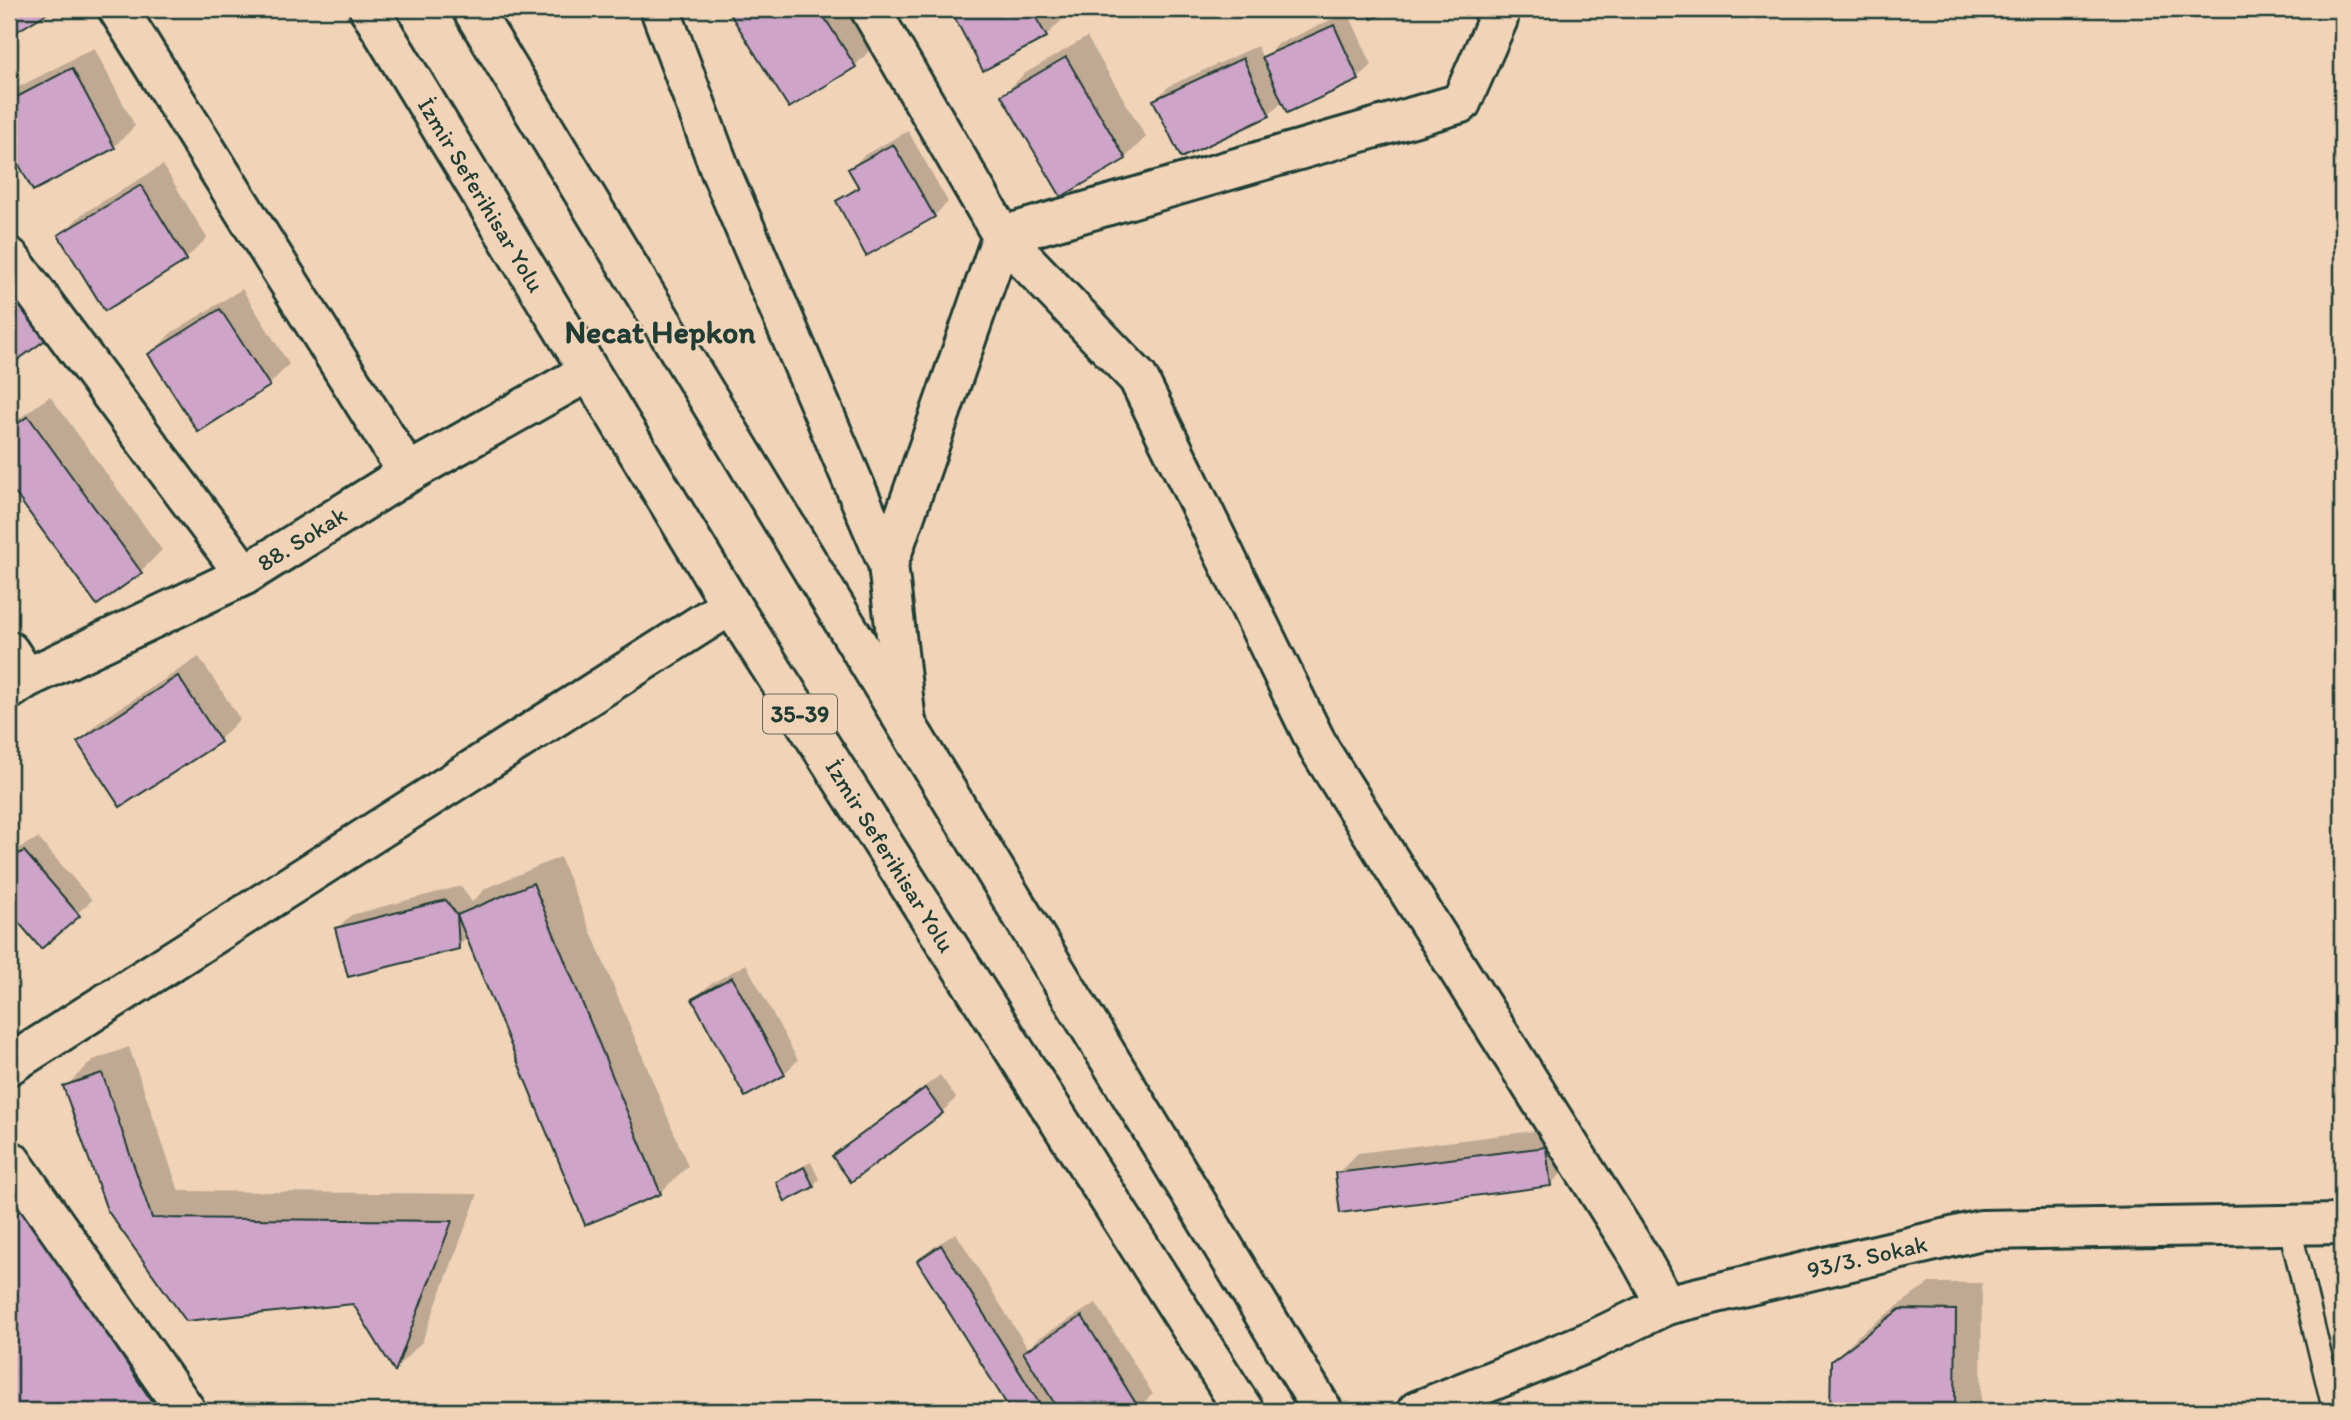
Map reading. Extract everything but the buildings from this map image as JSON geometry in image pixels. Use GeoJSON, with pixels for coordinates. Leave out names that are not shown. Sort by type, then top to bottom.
{"type":"FeatureCollection","features":[{"type":"Feature","properties":{"kind":"street"},"geometry":{"type":"LineString","coordinates":[[118,9],[408,472]]}},
{"type":"Feature","properties":{"kind":"street","name":"İzmir Seferihisar Yolu"},"geometry":{"type":"LineString","coordinates":[[369,9],[731,605],[1244,1411]]}},
{"type":"Feature","properties":{"kind":"street"},"geometry":{"type":"LineString","coordinates":[[472,9],[1324,1411]]}},
{"type":"Feature","properties":{"kind":"street"},"geometry":{"type":"LineString","coordinates":[[660,9],[721,172],[888,565],[906,723]]}},
{"type":"Feature","properties":{"kind":"street"},"geometry":{"type":"LineString","coordinates":[[870,9],[1002,236],[1138,377],[1320,750],[1632,1245],[1666,1305]]}},
{"type":"Feature","properties":{"kind":"street"},"geometry":{"type":"LineString","coordinates":[[1002,236],[1461,103],[1498,19],[1492,9]]}},
{"type":"Feature","properties":{"kind":"street"},"geometry":{"type":"LineString","coordinates":[[888,565],[1002,236]]}},
{"type":"Feature","properties":{"kind":"street"},"geometry":{"type":"LineString","coordinates":[[9,257],[245,575]]}},
{"type":"Feature","properties":{"kind":"street","name":"88. Sokak"},"geometry":{"type":"LineString","coordinates":[[15,673],[245,575],[408,472],[588,372]]}},
{"type":"Feature","properties":{"kind":"street"},"geometry":{"type":"LineString","coordinates":[[9,1065],[731,605]]}},
{"type":"Feature","properties":{"kind":"street"},"geometry":{"type":"LineString","coordinates":[[9,1160],[187,1411]]}},
{"type":"Feature","properties":{"kind":"street","name":"93/3. Sokak"},"geometry":{"type":"LineString","coordinates":[[1417,1411],[1591,1341],[1666,1305],[1981,1230],[2342,1224]]}},
{"type":"Feature","properties":{"kind":"lane"},"geometry":{"type":"LineString","coordinates":[[2290,1225],[2334,1411]]}},
{"type":"Feature","properties":{"kind":"district","name":"Necat Hepkon"},"geometry":{"type":"Point","coordinates":[660,332]}}]}
